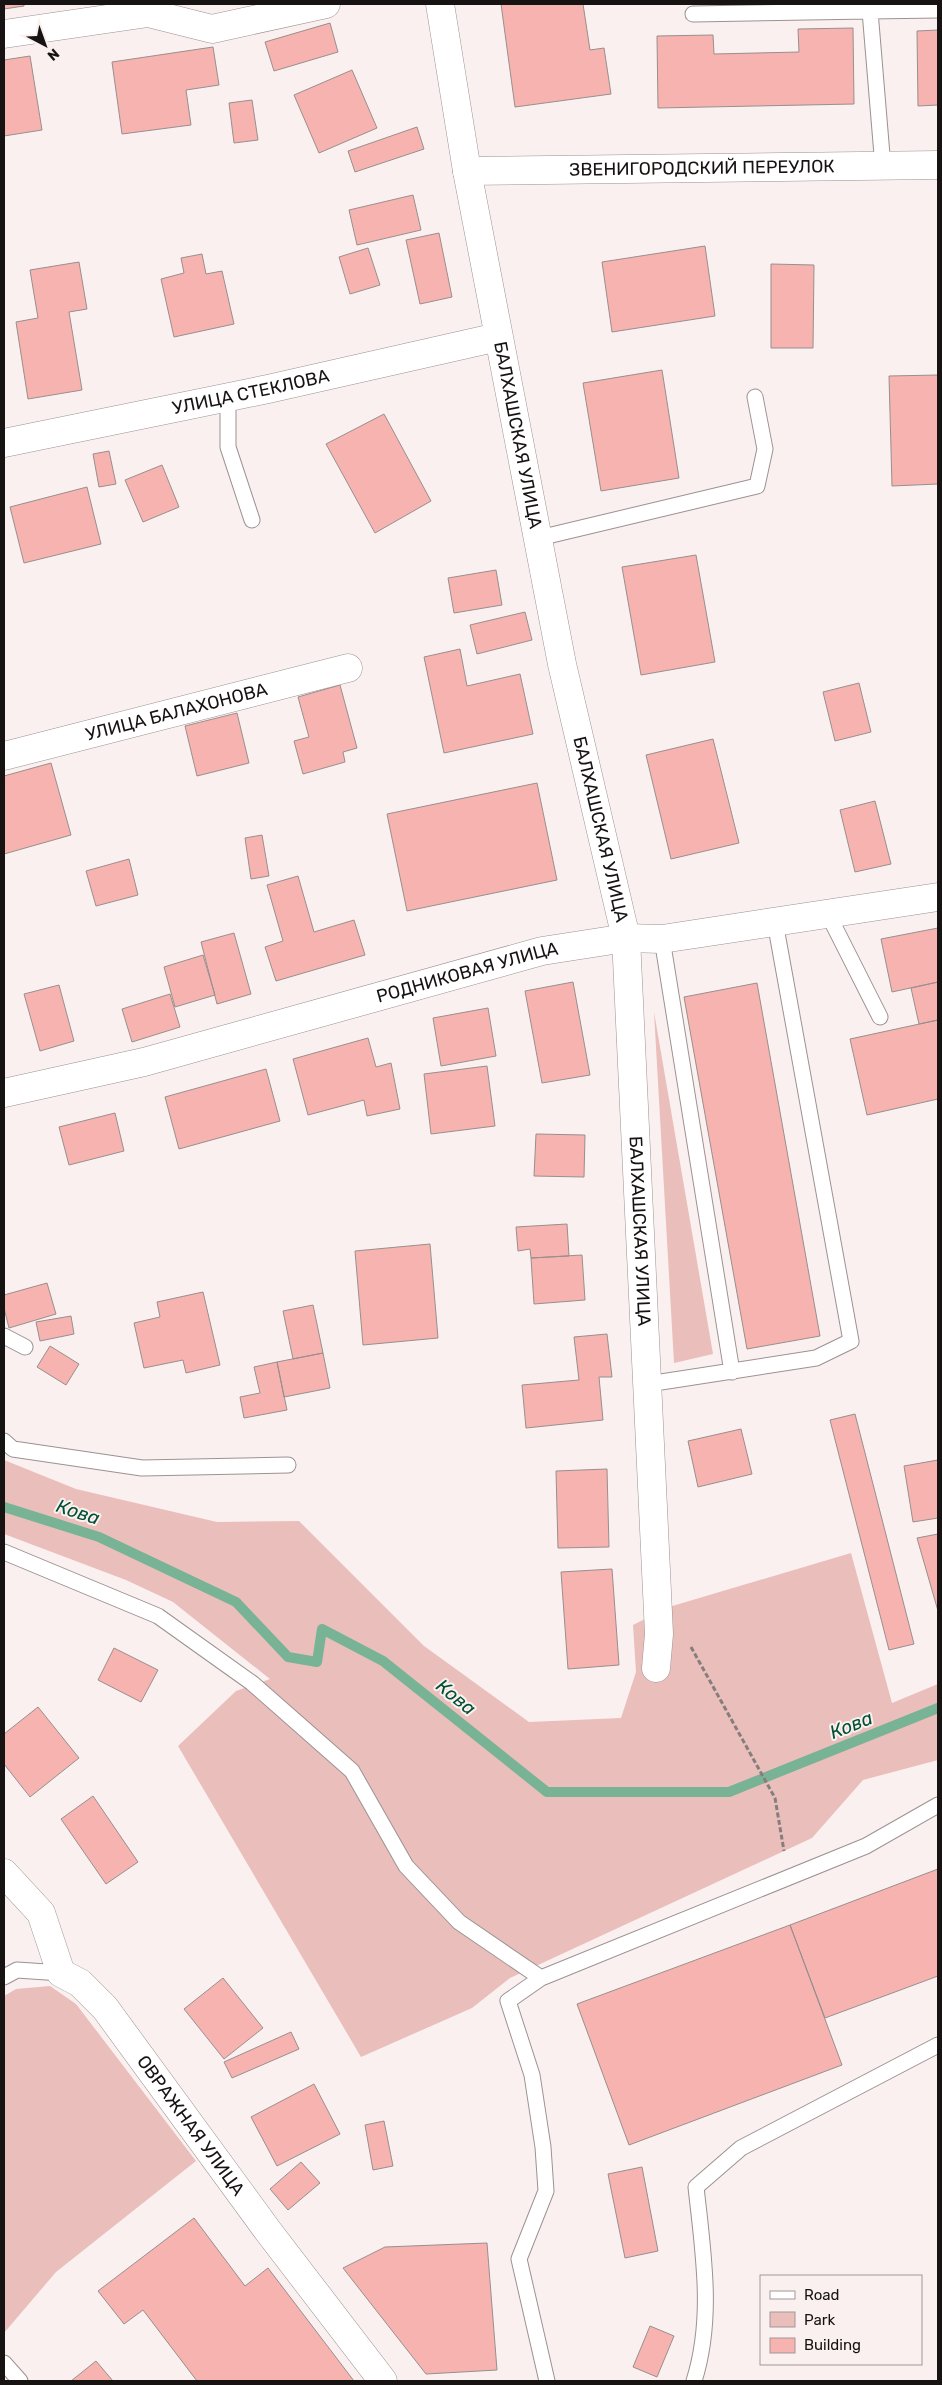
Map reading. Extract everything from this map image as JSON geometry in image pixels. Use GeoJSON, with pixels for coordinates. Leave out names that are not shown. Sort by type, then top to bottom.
{"type":"FeatureCollection","features":[{"type":"Feature","properties":{"kind":"street"},"geometry":{"type":"LineString","coordinates":[[4,34],[148,13],[212,29],[326,4]]}},
{"type":"Feature","properties":{"kind":"street","name":"БАЛХАШСКАЯ УЛИЦА"},"geometry":{"type":"LineString","coordinates":[[440,4],[467,171],[562,664],[626,938],[659,1634],[656,1668]]}},
{"type":"Feature","properties":{"kind":"street","name":"ЗВЕНИГОРОДСКИЙ ПЕРЕУЛОК"},"geometry":{"type":"LineString","coordinates":[[467,171],[938,165]]}},
{"type":"Feature","properties":{"kind":"street","name":"УЛИЦА СТЕКЛОВА"},"geometry":{"type":"LineString","coordinates":[[4,443],[228,397],[498,337]]}},
{"type":"Feature","properties":{"kind":"street","name":"УЛИЦА БАЛАХОНОВА"},"geometry":{"type":"LineString","coordinates":[[4,756],[348,668]]}},
{"type":"Feature","properties":{"kind":"street","name":"РОДНИКОВАЯ УЛИЦА"},"geometry":{"type":"LineString","coordinates":[[4,1093],[144,1062],[542,951],[626,938],[662,938],[938,897]]}},
{"type":"Feature","properties":{"kind":"street"},"geometry":{"type":"LineString","coordinates":[[4,1873],[41,1913],[61,1974]]}},
{"type":"Feature","properties":{"kind":"street","name":"ОВРАЖНАЯ УЛИЦА"},"geometry":{"type":"LineString","coordinates":[[61,1974],[80,1983],[105,2008],[268,2231],[383,2381]]}},
{"type":"Feature","properties":{"kind":"lane"},"geometry":{"type":"LineString","coordinates":[[693,14],[938,10]]}},
{"type":"Feature","properties":{"kind":"lane"},"geometry":{"type":"LineString","coordinates":[[870,11],[883,166]]}},
{"type":"Feature","properties":{"kind":"lane"},"geometry":{"type":"LineString","coordinates":[[228,397],[228,447],[252,520]]}},
{"type":"Feature","properties":{"kind":"lane"},"geometry":{"type":"LineString","coordinates":[[539,538],[757,486],[765,449],[755,397]]}},
{"type":"Feature","properties":{"kind":"lane"},"geometry":{"type":"LineString","coordinates":[[828,914],[880,1017]]}},
{"type":"Feature","properties":{"kind":"lane"},"geometry":{"type":"LineString","coordinates":[[648,1384],[816,1358],[850,1342],[775,922]]}},
{"type":"Feature","properties":{"kind":"lane"},"geometry":{"type":"LineString","coordinates":[[662,938],[732,1372]]}},
{"type":"Feature","properties":{"kind":"lane"},"geometry":{"type":"LineString","coordinates":[[4,1336],[25,1347]]}},
{"type":"Feature","properties":{"kind":"lane"},"geometry":{"type":"LineString","coordinates":[[4,1441],[14,1449],[142,1468],[288,1465]]}},
{"type":"Feature","properties":{"kind":"lane"},"geometry":{"type":"LineString","coordinates":[[4,1552],[158,1616],[252,1682],[352,1771],[406,1866],[459,1922],[541,1978]]}},
{"type":"Feature","properties":{"kind":"lane"},"geometry":{"type":"LineString","coordinates":[[547,2381],[519,2259],[546,2191],[544,2147],[532,2076],[508,2001],[541,1978],[866,1846],[938,1804]]}},
{"type":"Feature","properties":{"kind":"lane"},"geometry":{"type":"LineString","coordinates":[[4,1977],[17,1970],[61,1974]]}},
{"type":"Feature","properties":{"kind":"lane"},"geometry":{"type":"LineString","coordinates":[[694,2381],[703,2353],[706,2274],[696,2187],[741,2148],[938,2045]]}},
{"type":"Feature","properties":{"kind":"lane"},"geometry":{"type":"LineString","coordinates":[[4,2363],[20,2381]]}},
{"type":"Feature","properties":{"kind":"path"},"geometry":{"type":"LineString","coordinates":[[690,1646],[775,1798],[783,1844]]}},
{"type":"Feature","properties":{"kind":"green space"},"geometry":{"type":"Polygon","coordinates":[[[654,1012],[713,1354],[674,1363],[654,1012]]]}},
{"type":"Feature","properties":{"kind":"green space"},"geometry":{"type":"Polygon","coordinates":[[[4,1460],[76,1489],[217,1522],[299,1521],[424,1646],[529,1722],[621,1718],[636,1672],[633,1625],[669,1607],[851,1553],[892,1703],[938,1684],[938,1760],[863,1780],[812,1838],[510,1978],[472,2008],[361,2057],[178,1746],[236,1691],[270,1679],[173,1602],[126,1580],[4,1534],[4,1460]]]}},
{"type":"Feature","properties":{"kind":"green space"},"geometry":{"type":"Polygon","coordinates":[[[50,1986],[76,2004],[196,2161],[56,2272],[4,2333],[4,1996],[16,1989],[50,1986]]]}},
{"type":"Feature","properties":{"kind":"building"},"geometry":{"type":"Polygon","coordinates":[[[4,4],[24,4],[24,6],[4,9],[4,4]]]}},
{"type":"Feature","properties":{"kind":"building"},"geometry":{"type":"Polygon","coordinates":[[[501,4],[583,4],[590,50],[604,48],[611,94],[515,107],[501,4]]]}},
{"type":"Feature","properties":{"kind":"building"},"geometry":{"type":"Polygon","coordinates":[[[330,23],[338,52],[274,71],[265,42],[330,23]]]}},
{"type":"Feature","properties":{"kind":"building"},"geometry":{"type":"Polygon","coordinates":[[[853,28],[854,104],[658,108],[657,36],[713,35],[714,54],[799,52],[798,29],[853,28]]]}},
{"type":"Feature","properties":{"kind":"building"},"geometry":{"type":"Polygon","coordinates":[[[938,30],[938,105],[918,106],[917,31],[938,30]]]}},
{"type":"Feature","properties":{"kind":"building"},"geometry":{"type":"Polygon","coordinates":[[[213,47],[219,85],[186,90],[191,125],[122,134],[112,62],[213,47]]]}},
{"type":"Feature","properties":{"kind":"building"},"geometry":{"type":"Polygon","coordinates":[[[30,56],[42,130],[4,136],[4,60],[30,56]]]}},
{"type":"Feature","properties":{"kind":"building"},"geometry":{"type":"Polygon","coordinates":[[[352,70],[377,128],[319,153],[294,95],[352,70]]]}},
{"type":"Feature","properties":{"kind":"building"},"geometry":{"type":"Polygon","coordinates":[[[252,100],[258,140],[234,143],[229,103],[252,100]]]}},
{"type":"Feature","properties":{"kind":"building"},"geometry":{"type":"Polygon","coordinates":[[[417,127],[424,149],[355,172],[348,151],[417,127]]]}},
{"type":"Feature","properties":{"kind":"building"},"geometry":{"type":"Polygon","coordinates":[[[413,195],[421,230],[357,245],[349,210],[413,195]]]}},
{"type":"Feature","properties":{"kind":"building"},"geometry":{"type":"Polygon","coordinates":[[[439,233],[452,297],[420,304],[406,240],[439,233]]]}},
{"type":"Feature","properties":{"kind":"building"},"geometry":{"type":"Polygon","coordinates":[[[705,246],[715,316],[612,332],[602,262],[705,246]]]}},
{"type":"Feature","properties":{"kind":"building"},"geometry":{"type":"Polygon","coordinates":[[[368,248],[380,285],[350,294],[339,257],[368,248]]]}},
{"type":"Feature","properties":{"kind":"building"},"geometry":{"type":"Polygon","coordinates":[[[202,254],[206,274],[222,271],[234,324],[174,337],[161,279],[184,273],[181,258],[202,254]]]}},
{"type":"Feature","properties":{"kind":"building"},"geometry":{"type":"Polygon","coordinates":[[[79,262],[87,309],[69,312],[82,390],[28,399],[16,322],[38,318],[30,270],[79,262]]]}},
{"type":"Feature","properties":{"kind":"building"},"geometry":{"type":"Polygon","coordinates":[[[771,264],[814,265],[813,348],[771,348],[771,264]]]}},
{"type":"Feature","properties":{"kind":"building"},"geometry":{"type":"Polygon","coordinates":[[[662,370],[679,478],[601,491],[583,383],[662,370]]]}},
{"type":"Feature","properties":{"kind":"building"},"geometry":{"type":"Polygon","coordinates":[[[938,375],[938,484],[892,486],[889,376],[938,375]]]}},
{"type":"Feature","properties":{"kind":"building"},"geometry":{"type":"Polygon","coordinates":[[[384,414],[431,501],[375,533],[326,444],[384,414]]]}},
{"type":"Feature","properties":{"kind":"building"},"geometry":{"type":"Polygon","coordinates":[[[109,451],[116,484],[99,487],[93,454],[109,451]]]}},
{"type":"Feature","properties":{"kind":"building"},"geometry":{"type":"Polygon","coordinates":[[[162,465],[179,507],[143,522],[125,480],[162,465]]]}},
{"type":"Feature","properties":{"kind":"building"},"geometry":{"type":"Polygon","coordinates":[[[87,487],[101,544],[24,563],[10,507],[87,487]]]}},
{"type":"Feature","properties":{"kind":"building"},"geometry":{"type":"Polygon","coordinates":[[[696,555],[715,662],[641,675],[622,567],[696,555]]]}},
{"type":"Feature","properties":{"kind":"building"},"geometry":{"type":"Polygon","coordinates":[[[496,570],[502,605],[454,613],[448,578],[496,570]]]}},
{"type":"Feature","properties":{"kind":"building"},"geometry":{"type":"Polygon","coordinates":[[[525,612],[532,640],[477,654],[470,625],[525,612]]]}},
{"type":"Feature","properties":{"kind":"building"},"geometry":{"type":"Polygon","coordinates":[[[460,649],[467,686],[520,674],[533,734],[444,753],[424,657],[460,649]]]}},
{"type":"Feature","properties":{"kind":"building"},"geometry":{"type":"Polygon","coordinates":[[[859,683],[871,732],[835,741],[823,692],[859,683]]]}},
{"type":"Feature","properties":{"kind":"building"},"geometry":{"type":"Polygon","coordinates":[[[340,685],[357,748],[343,752],[345,762],[303,774],[294,741],[309,737],[298,697],[340,685]]]}},
{"type":"Feature","properties":{"kind":"building"},"geometry":{"type":"Polygon","coordinates":[[[237,713],[249,763],[197,776],[185,726],[237,713]]]}},
{"type":"Feature","properties":{"kind":"building"},"geometry":{"type":"Polygon","coordinates":[[[713,739],[739,843],[671,859],[646,755],[713,739]]]}},
{"type":"Feature","properties":{"kind":"building"},"geometry":{"type":"Polygon","coordinates":[[[51,763],[71,835],[4,854],[4,776],[51,763]]]}},
{"type":"Feature","properties":{"kind":"building"},"geometry":{"type":"Polygon","coordinates":[[[537,783],[557,880],[407,911],[387,814],[537,783]]]}},
{"type":"Feature","properties":{"kind":"building"},"geometry":{"type":"Polygon","coordinates":[[[875,801],[891,864],[855,872],[840,810],[875,801]]]}},
{"type":"Feature","properties":{"kind":"building"},"geometry":{"type":"Polygon","coordinates":[[[262,835],[269,876],[251,879],[245,838],[262,835]]]}},
{"type":"Feature","properties":{"kind":"building"},"geometry":{"type":"Polygon","coordinates":[[[129,859],[138,895],[96,906],[86,871],[129,859]]]}},
{"type":"Feature","properties":{"kind":"building"},"geometry":{"type":"Polygon","coordinates":[[[298,876],[314,932],[354,920],[365,955],[276,981],[265,947],[283,941],[267,885],[298,876]]]}},
{"type":"Feature","properties":{"kind":"building"},"geometry":{"type":"Polygon","coordinates":[[[938,928],[938,982],[892,992],[881,939],[938,928]]]}},
{"type":"Feature","properties":{"kind":"building"},"geometry":{"type":"Polygon","coordinates":[[[234,933],[251,994],[217,1004],[201,942],[234,933]]]}},
{"type":"Feature","properties":{"kind":"building"},"geometry":{"type":"Polygon","coordinates":[[[203,955],[215,995],[175,1007],[164,967],[203,955]]]}},
{"type":"Feature","properties":{"kind":"building"},"geometry":{"type":"Polygon","coordinates":[[[573,982],[590,1075],[542,1083],[525,991],[573,982]]]}},
{"type":"Feature","properties":{"kind":"building"},"geometry":{"type":"Polygon","coordinates":[[[938,982],[938,1020],[919,1024],[911,988],[938,982]]]}},
{"type":"Feature","properties":{"kind":"building"},"geometry":{"type":"Polygon","coordinates":[[[757,983],[820,1336],[747,1349],[684,997],[757,983]]]}},
{"type":"Feature","properties":{"kind":"building"},"geometry":{"type":"Polygon","coordinates":[[[59,985],[74,1041],[40,1051],[24,994],[59,985]]]}},
{"type":"Feature","properties":{"kind":"building"},"geometry":{"type":"Polygon","coordinates":[[[170,994],[180,1027],[132,1042],[122,1009],[170,994]]]}},
{"type":"Feature","properties":{"kind":"building"},"geometry":{"type":"Polygon","coordinates":[[[488,1008],[496,1056],[441,1066],[433,1018],[488,1008]]]}},
{"type":"Feature","properties":{"kind":"building"},"geometry":{"type":"Polygon","coordinates":[[[938,1020],[938,1099],[867,1115],[850,1039],[938,1020]]]}},
{"type":"Feature","properties":{"kind":"building"},"geometry":{"type":"Polygon","coordinates":[[[368,1038],[376,1067],[391,1063],[400,1109],[367,1116],[364,1100],[308,1115],[293,1059],[368,1038]]]}},
{"type":"Feature","properties":{"kind":"building"},"geometry":{"type":"Polygon","coordinates":[[[487,1066],[495,1126],[431,1134],[424,1074],[487,1066]]]}},
{"type":"Feature","properties":{"kind":"building"},"geometry":{"type":"Polygon","coordinates":[[[266,1069],[280,1121],[179,1149],[165,1097],[266,1069]]]}},
{"type":"Feature","properties":{"kind":"building"},"geometry":{"type":"Polygon","coordinates":[[[115,1113],[124,1151],[69,1165],[59,1127],[115,1113]]]}},
{"type":"Feature","properties":{"kind":"building"},"geometry":{"type":"Polygon","coordinates":[[[536,1134],[585,1135],[584,1177],[534,1176],[536,1134]]]}},
{"type":"Feature","properties":{"kind":"building"},"geometry":{"type":"Polygon","coordinates":[[[567,1224],[569,1256],[531,1258],[530,1249],[518,1251],[516,1227],[567,1224]]]}},
{"type":"Feature","properties":{"kind":"building"},"geometry":{"type":"Polygon","coordinates":[[[430,1244],[438,1338],[363,1345],[355,1251],[430,1244]]]}},
{"type":"Feature","properties":{"kind":"building"},"geometry":{"type":"Polygon","coordinates":[[[582,1255],[585,1300],[534,1304],[531,1258],[582,1255]]]}},
{"type":"Feature","properties":{"kind":"building"},"geometry":{"type":"Polygon","coordinates":[[[47,1283],[56,1314],[9,1328],[4,1308],[4,1295],[47,1283]]]}},
{"type":"Feature","properties":{"kind":"building"},"geometry":{"type":"Polygon","coordinates":[[[203,1292],[220,1365],[186,1373],[183,1360],[144,1368],[134,1323],[160,1317],[157,1302],[203,1292]]]}},
{"type":"Feature","properties":{"kind":"building"},"geometry":{"type":"Polygon","coordinates":[[[313,1305],[323,1353],[293,1359],[283,1311],[313,1305]]]}},
{"type":"Feature","properties":{"kind":"building"},"geometry":{"type":"Polygon","coordinates":[[[71,1316],[74,1334],[40,1341],[36,1322],[71,1316]]]}},
{"type":"Feature","properties":{"kind":"building"},"geometry":{"type":"Polygon","coordinates":[[[607,1334],[612,1377],[599,1377],[603,1420],[526,1428],[522,1385],[579,1380],[574,1337],[607,1334]]]}},
{"type":"Feature","properties":{"kind":"building"},"geometry":{"type":"Polygon","coordinates":[[[50,1346],[79,1364],[66,1385],[37,1367],[50,1346]]]}},
{"type":"Feature","properties":{"kind":"building"},"geometry":{"type":"Polygon","coordinates":[[[323,1353],[330,1388],[284,1397],[277,1362],[323,1353]]]}},
{"type":"Feature","properties":{"kind":"building"},"geometry":{"type":"Polygon","coordinates":[[[277,1362],[287,1410],[244,1418],[240,1397],[260,1393],[254,1367],[277,1362]]]}},
{"type":"Feature","properties":{"kind":"building"},"geometry":{"type":"Polygon","coordinates":[[[855,1414],[914,1644],[889,1650],[830,1420],[855,1414]]]}},
{"type":"Feature","properties":{"kind":"building"},"geometry":{"type":"Polygon","coordinates":[[[741,1429],[752,1474],[698,1487],[688,1441],[741,1429]]]}},
{"type":"Feature","properties":{"kind":"building"},"geometry":{"type":"Polygon","coordinates":[[[938,1460],[938,1518],[913,1522],[904,1466],[938,1460]]]}},
{"type":"Feature","properties":{"kind":"building"},"geometry":{"type":"Polygon","coordinates":[[[607,1469],[609,1547],[558,1548],[556,1471],[607,1469]]]}},
{"type":"Feature","properties":{"kind":"building"},"geometry":{"type":"Polygon","coordinates":[[[938,1534],[938,1611],[917,1538],[938,1534]]]}},
{"type":"Feature","properties":{"kind":"building"},"geometry":{"type":"Polygon","coordinates":[[[612,1569],[619,1665],[568,1669],[561,1572],[612,1569]]]}},
{"type":"Feature","properties":{"kind":"building"},"geometry":{"type":"Polygon","coordinates":[[[114,1648],[158,1670],[141,1702],[98,1680],[114,1648]]]}},
{"type":"Feature","properties":{"kind":"building"},"geometry":{"type":"Polygon","coordinates":[[[38,1707],[79,1758],[30,1797],[4,1764],[4,1734],[38,1707]]]}},
{"type":"Feature","properties":{"kind":"building"},"geometry":{"type":"Polygon","coordinates":[[[93,1796],[138,1862],[106,1884],[61,1819],[93,1796]]]}},
{"type":"Feature","properties":{"kind":"building"},"geometry":{"type":"Polygon","coordinates":[[[938,1869],[938,1976],[825,2018],[790,1925],[938,1869]]]}},
{"type":"Feature","properties":{"kind":"building"},"geometry":{"type":"Polygon","coordinates":[[[790,1925],[842,2065],[629,2145],[577,2004],[790,1925]]]}},
{"type":"Feature","properties":{"kind":"building"},"geometry":{"type":"Polygon","coordinates":[[[223,1978],[263,2028],[224,2059],[184,2009],[223,1978]]]}},
{"type":"Feature","properties":{"kind":"building"},"geometry":{"type":"Polygon","coordinates":[[[291,2032],[299,2049],[232,2078],[224,2062],[291,2032]]]}},
{"type":"Feature","properties":{"kind":"building"},"geometry":{"type":"Polygon","coordinates":[[[314,2084],[340,2134],[277,2166],[251,2117],[314,2084]]]}},
{"type":"Feature","properties":{"kind":"building"},"geometry":{"type":"Polygon","coordinates":[[[384,2121],[393,2166],[373,2170],[365,2125],[384,2121]]]}},
{"type":"Feature","properties":{"kind":"building"},"geometry":{"type":"Polygon","coordinates":[[[301,2162],[320,2183],[288,2210],[270,2189],[301,2162]]]}},
{"type":"Feature","properties":{"kind":"building"},"geometry":{"type":"Polygon","coordinates":[[[642,2167],[658,2251],[625,2258],[608,2174],[642,2167]]]}},
{"type":"Feature","properties":{"kind":"building"},"geometry":{"type":"Polygon","coordinates":[[[194,2218],[245,2286],[268,2268],[354,2381],[197,2381],[143,2310],[124,2324],[98,2291],[194,2218]]]}},
{"type":"Feature","properties":{"kind":"building"},"geometry":{"type":"Polygon","coordinates":[[[487,2243],[497,2370],[426,2374],[343,2268],[385,2247],[487,2243]]]}},
{"type":"Feature","properties":{"kind":"building"},"geometry":{"type":"Polygon","coordinates":[[[650,2326],[674,2336],[657,2377],[633,2367],[650,2326]]]}},
{"type":"Feature","properties":{"kind":"building"},"geometry":{"type":"Polygon","coordinates":[[[96,2361],[113,2381],[71,2381],[96,2361]]]}},
{"type":"Feature","properties":{"kind":"waterway","name":"Кова"},"geometry":{"type":"LineString","coordinates":[[4,1507],[99,1537],[236,1602],[288,1657],[317,1662],[322,1629],[383,1661],[547,1792],[729,1792],[938,1708]]}}]}
